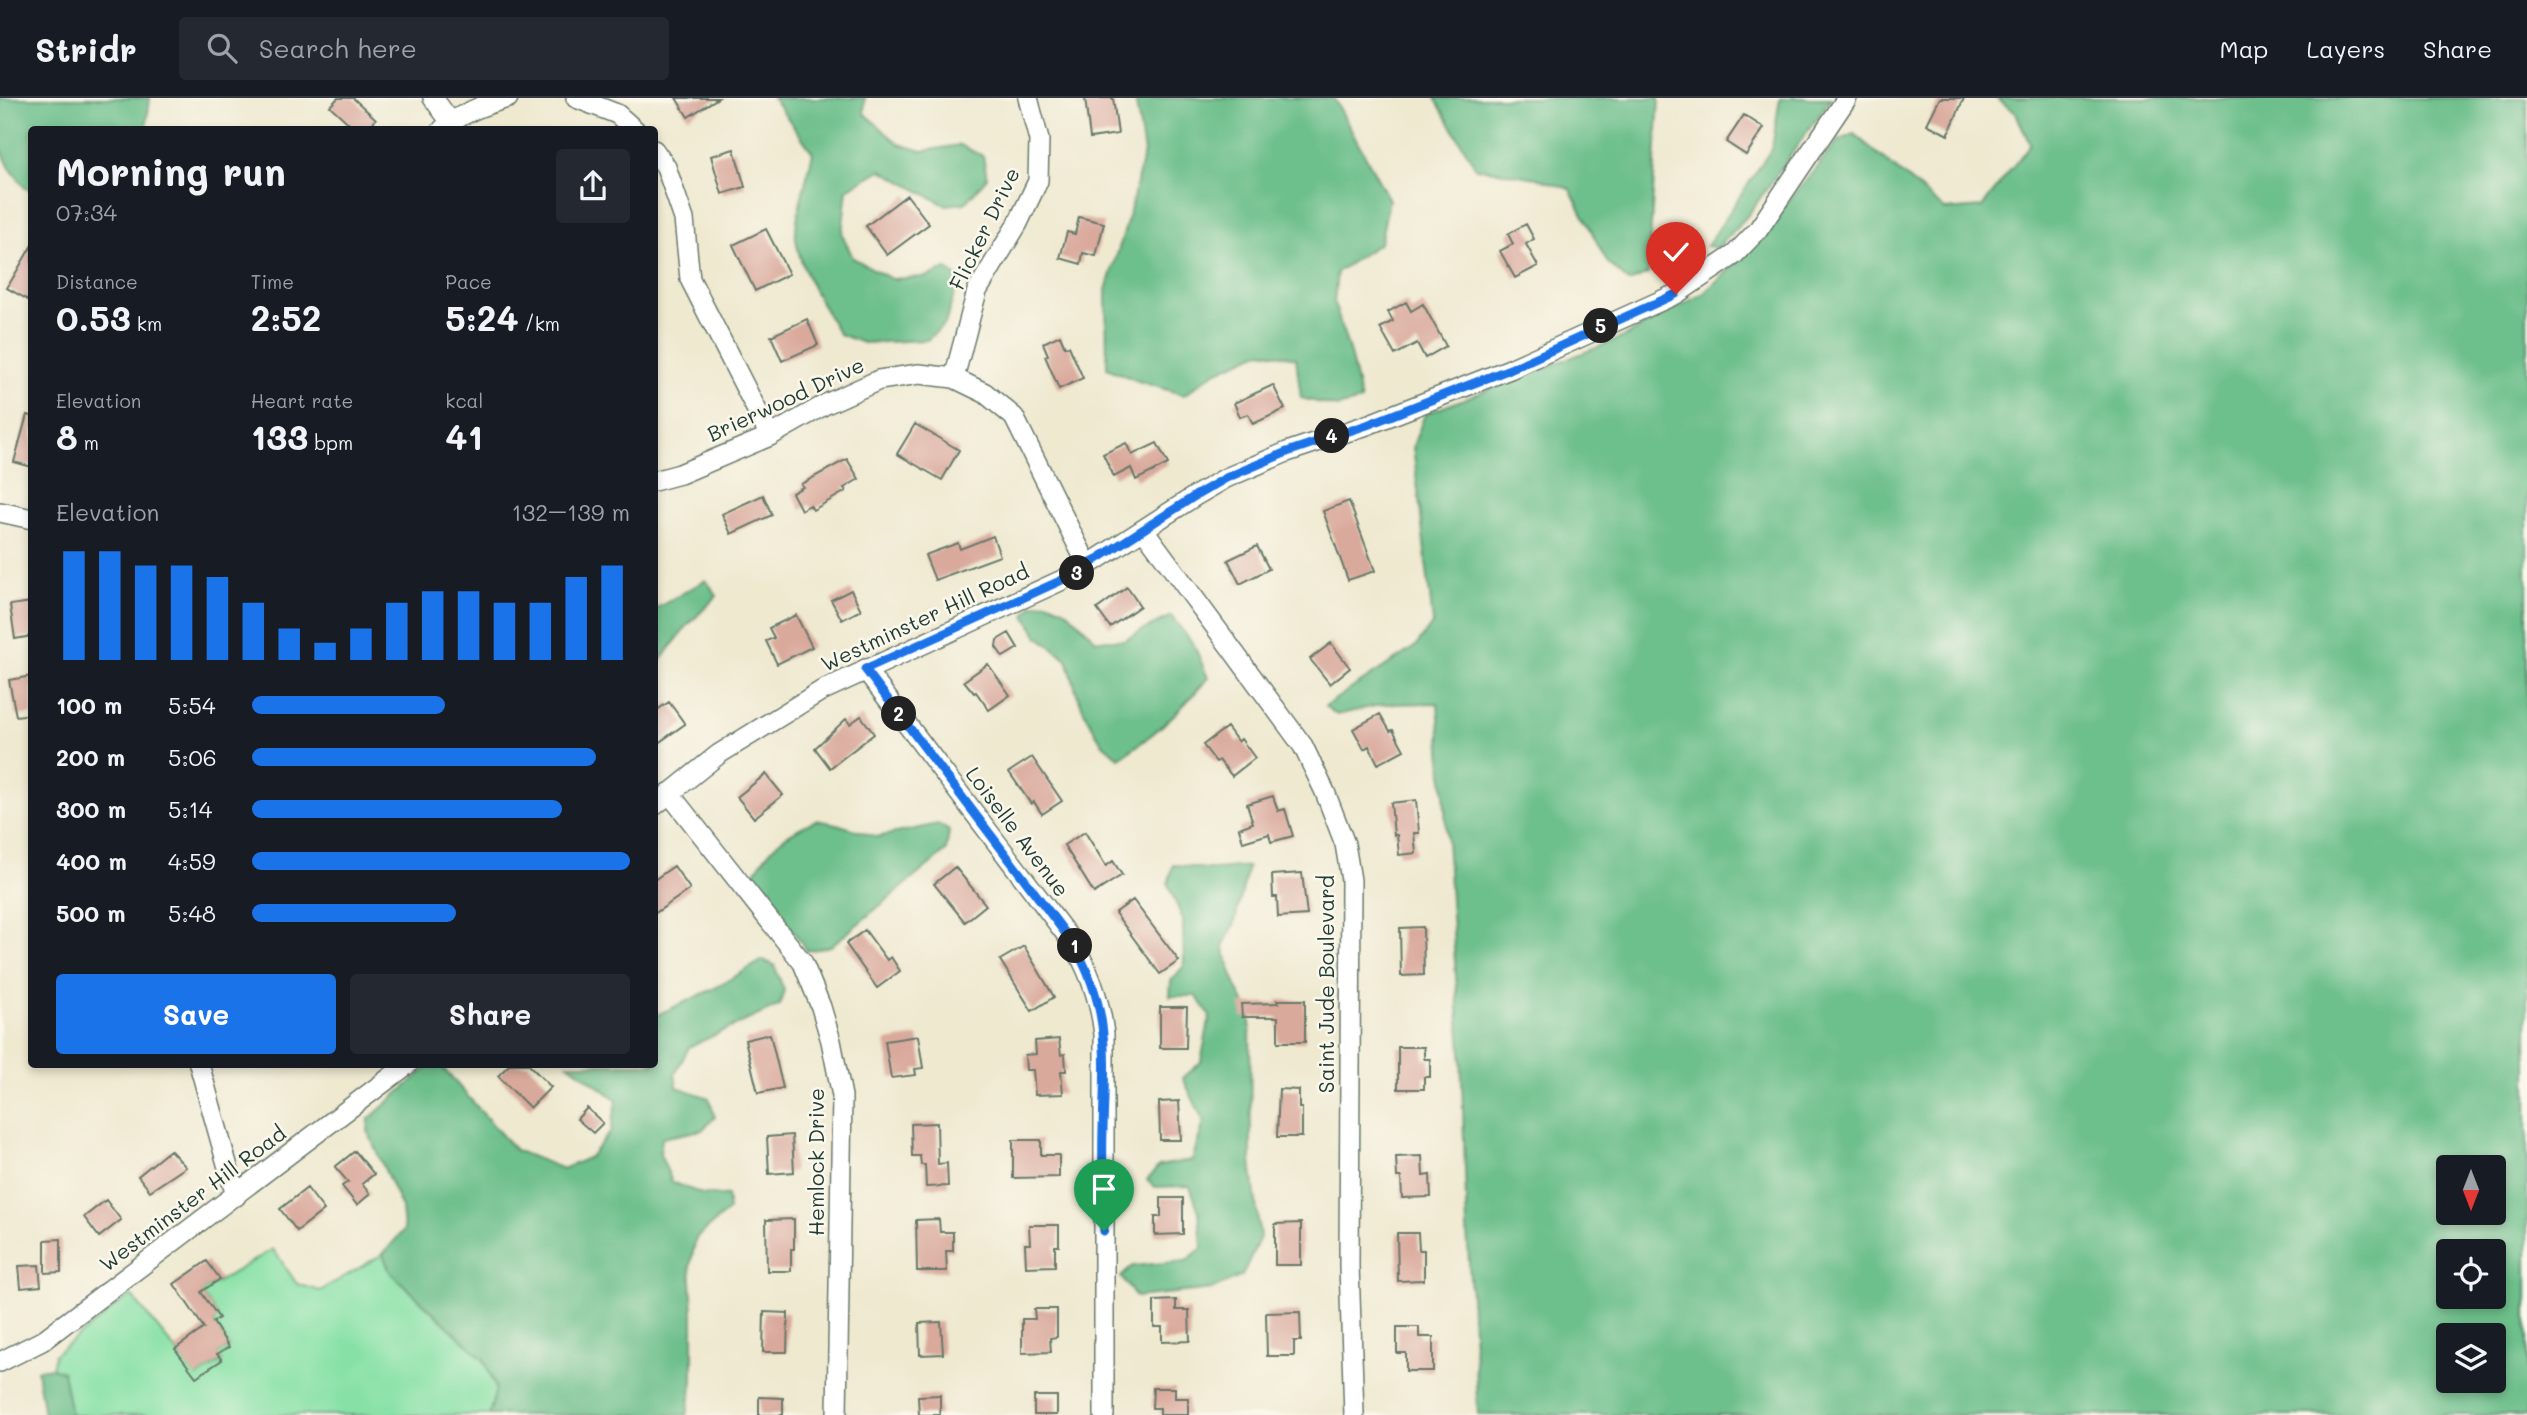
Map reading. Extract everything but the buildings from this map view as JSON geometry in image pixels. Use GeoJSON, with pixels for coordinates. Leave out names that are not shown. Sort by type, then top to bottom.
{"type":"FeatureCollection","features":[{"type":"Feature","properties":{"kind":"street"},"geometry":{"type":"LineString","coordinates":[[433,98],[446,125],[476,108],[508,98]]}},
{"type":"Feature","properties":{"kind":"street"},"geometry":{"type":"LineString","coordinates":[[576,98],[617,114],[630,126]]}},
{"type":"Feature","properties":{"kind":"street","name":"Flicker Drive"},"geometry":{"type":"LineString","coordinates":[[954,378],[977,291],[1018,223],[1038,181],[1039,139],[1028,98]]}},
{"type":"Feature","properties":{"kind":"street","name":"Westminster Hill Road"},"geometry":{"type":"LineString","coordinates":[[662,799],[719,754],[821,691],[1071,576],[1226,478],[1287,452],[1367,425],[1510,369],[1676,294],[1734,254],[1758,230],[1847,98]]}},
{"type":"Feature","properties":{"kind":"street"},"geometry":{"type":"LineString","coordinates":[[658,156],[666,167],[684,219],[690,279],[770,436]]}},
{"type":"Feature","properties":{"kind":"street","name":"Brierwood Drive"},"geometry":{"type":"LineString","coordinates":[[658,480],[680,474],[770,436],[826,404],[879,380],[919,374],[954,378],[985,393],[1014,417],[1088,566]]}},
{"type":"Feature","properties":{"kind":"street"},"geometry":{"type":"LineString","coordinates":[[0,512],[28,518]]}},
{"type":"Feature","properties":{"kind":"street","name":"Saint Jude Boulevard"},"geometry":{"type":"LineString","coordinates":[[1144,530],[1303,746],[1325,792],[1345,844],[1351,880],[1349,1265],[1354,1415]]}},
{"type":"Feature","properties":{"kind":"street","name":"Loiselle Avenue"},"geometry":{"type":"LineString","coordinates":[[865,669],[1072,942],[1087,966],[1097,994],[1104,1034],[1104,1415]]}},
{"type":"Feature","properties":{"kind":"street","name":"Hemlock Drive"},"geometry":{"type":"LineString","coordinates":[[662,799],[803,963],[811,979],[831,1041],[842,1107],[837,1415]]}},
{"type":"Feature","properties":{"kind":"street"},"geometry":{"type":"LineString","coordinates":[[200,1068],[236,1196]]}},
{"type":"Feature","properties":{"kind":"street","name":"Westminster Hill Road"},"geometry":{"type":"LineString","coordinates":[[0,1362],[42,1341],[403,1068]]}},
{"type":"Feature","properties":{"kind":"green space"},"geometry":{"type":"Polygon","coordinates":[[[0,98],[150,98],[146,126],[28,126],[28,189],[10,168],[0,147],[0,98]]]}},
{"type":"Feature","properties":{"kind":"green space"},"geometry":{"type":"Polygon","coordinates":[[[773,98],[865,98],[864,113],[899,144],[923,151],[960,145],[983,156],[987,178],[965,203],[945,205],[881,170],[847,189],[842,234],[853,258],[891,279],[925,277],[947,269],[959,279],[945,324],[927,340],[863,343],[839,334],[807,276],[796,239],[799,209],[813,153],[773,98]]]}},
{"type":"Feature","properties":{"kind":"green space"},"geometry":{"type":"Polygon","coordinates":[[[1135,98],[1334,98],[1389,200],[1380,243],[1337,272],[1334,303],[1361,401],[1337,407],[1301,398],[1296,358],[1262,351],[1215,372],[1184,395],[1107,368],[1106,290],[1128,219],[1144,152],[1135,98]]]}},
{"type":"Feature","properties":{"kind":"green space"},"geometry":{"type":"Polygon","coordinates":[[[1435,98],[1659,98],[1648,274],[1629,282],[1607,262],[1570,189],[1537,178],[1476,168],[1435,98]]]}},
{"type":"Feature","properties":{"kind":"green space"},"geometry":{"type":"Polygon","coordinates":[[[1780,98],[1831,98],[1748,215],[1718,248],[1707,246],[1772,148],[1780,98]]]}},
{"type":"Feature","properties":{"kind":"green space"},"geometry":{"type":"Polygon","coordinates":[[[1996,98],[2527,98],[2527,1415],[1478,1415],[1467,1229],[1461,1053],[1438,703],[1384,704],[1337,715],[1325,706],[1416,646],[1433,623],[1413,446],[1425,414],[1624,337],[1704,293],[1745,255],[1838,141],[1854,134],[1945,210],[1982,207],[2030,144],[2016,113],[1996,98]]]}},
{"type":"Feature","properties":{"kind":"green space"},"geometry":{"type":"Polygon","coordinates":[[[706,580],[717,596],[688,625],[658,663],[658,607],[706,580]]]}},
{"type":"Feature","properties":{"kind":"green space"},"geometry":{"type":"Polygon","coordinates":[[[1047,602],[1066,610],[1096,640],[1124,640],[1171,616],[1194,645],[1208,678],[1166,722],[1119,758],[1103,744],[1087,718],[1067,659],[1038,636],[1025,615],[1033,605],[1047,602]]]}},
{"type":"Feature","properties":{"kind":"green space"},"geometry":{"type":"Polygon","coordinates":[[[816,820],[877,837],[938,824],[949,831],[946,851],[831,946],[807,951],[754,874],[780,841],[816,820]]]}},
{"type":"Feature","properties":{"kind":"green space"},"geometry":{"type":"Polygon","coordinates":[[[1173,865],[1213,869],[1248,867],[1234,925],[1223,946],[1236,986],[1250,1015],[1251,1161],[1260,1237],[1242,1276],[1213,1289],[1136,1297],[1121,1277],[1133,1266],[1186,1261],[1202,1248],[1199,1212],[1190,1186],[1155,1187],[1147,1180],[1159,1166],[1192,1160],[1204,1122],[1183,1078],[1201,1062],[1210,1016],[1196,996],[1170,996],[1171,981],[1184,966],[1183,920],[1168,884],[1173,865]]]}},
{"type":"Feature","properties":{"kind":"green space"},"geometry":{"type":"Polygon","coordinates":[[[763,960],[774,965],[784,990],[780,1005],[689,1047],[675,1074],[677,1087],[709,1098],[715,1117],[702,1130],[662,1138],[660,1154],[672,1182],[702,1194],[727,1196],[729,1210],[696,1238],[690,1266],[693,1381],[687,1415],[489,1415],[496,1389],[484,1360],[390,1272],[383,1254],[404,1230],[402,1208],[368,1132],[369,1119],[427,1068],[443,1068],[515,1150],[563,1169],[590,1157],[611,1131],[617,1100],[573,1068],[658,1068],[658,1015],[715,988],[763,960]]]}},
{"type":"Feature","properties":{"kind":"green space"},"geometry":{"type":"Polygon","coordinates":[[[273,1249],[297,1284],[320,1291],[383,1254],[390,1272],[484,1360],[496,1389],[489,1415],[71,1415],[63,1372],[52,1368],[55,1354],[131,1295],[197,1377],[222,1361],[217,1354],[229,1347],[213,1322],[218,1317],[201,1292],[273,1249]]]}},
{"type":"Feature","properties":{"kind":"green space"},"geometry":{"type":"Polygon","coordinates":[[[52,1368],[63,1372],[71,1415],[44,1415],[37,1370],[52,1368]]]}},
{"type":"Feature","properties":{"kind":"route"},"geometry":{"type":"LineString","coordinates":[[1104,1231],[1104,1034],[1102,1014],[1087,966],[1072,942],[865,669],[1071,576],[1226,478],[1287,452],[1392,416],[1510,369],[1600,326],[1639,312],[1676,294]]}}]}
